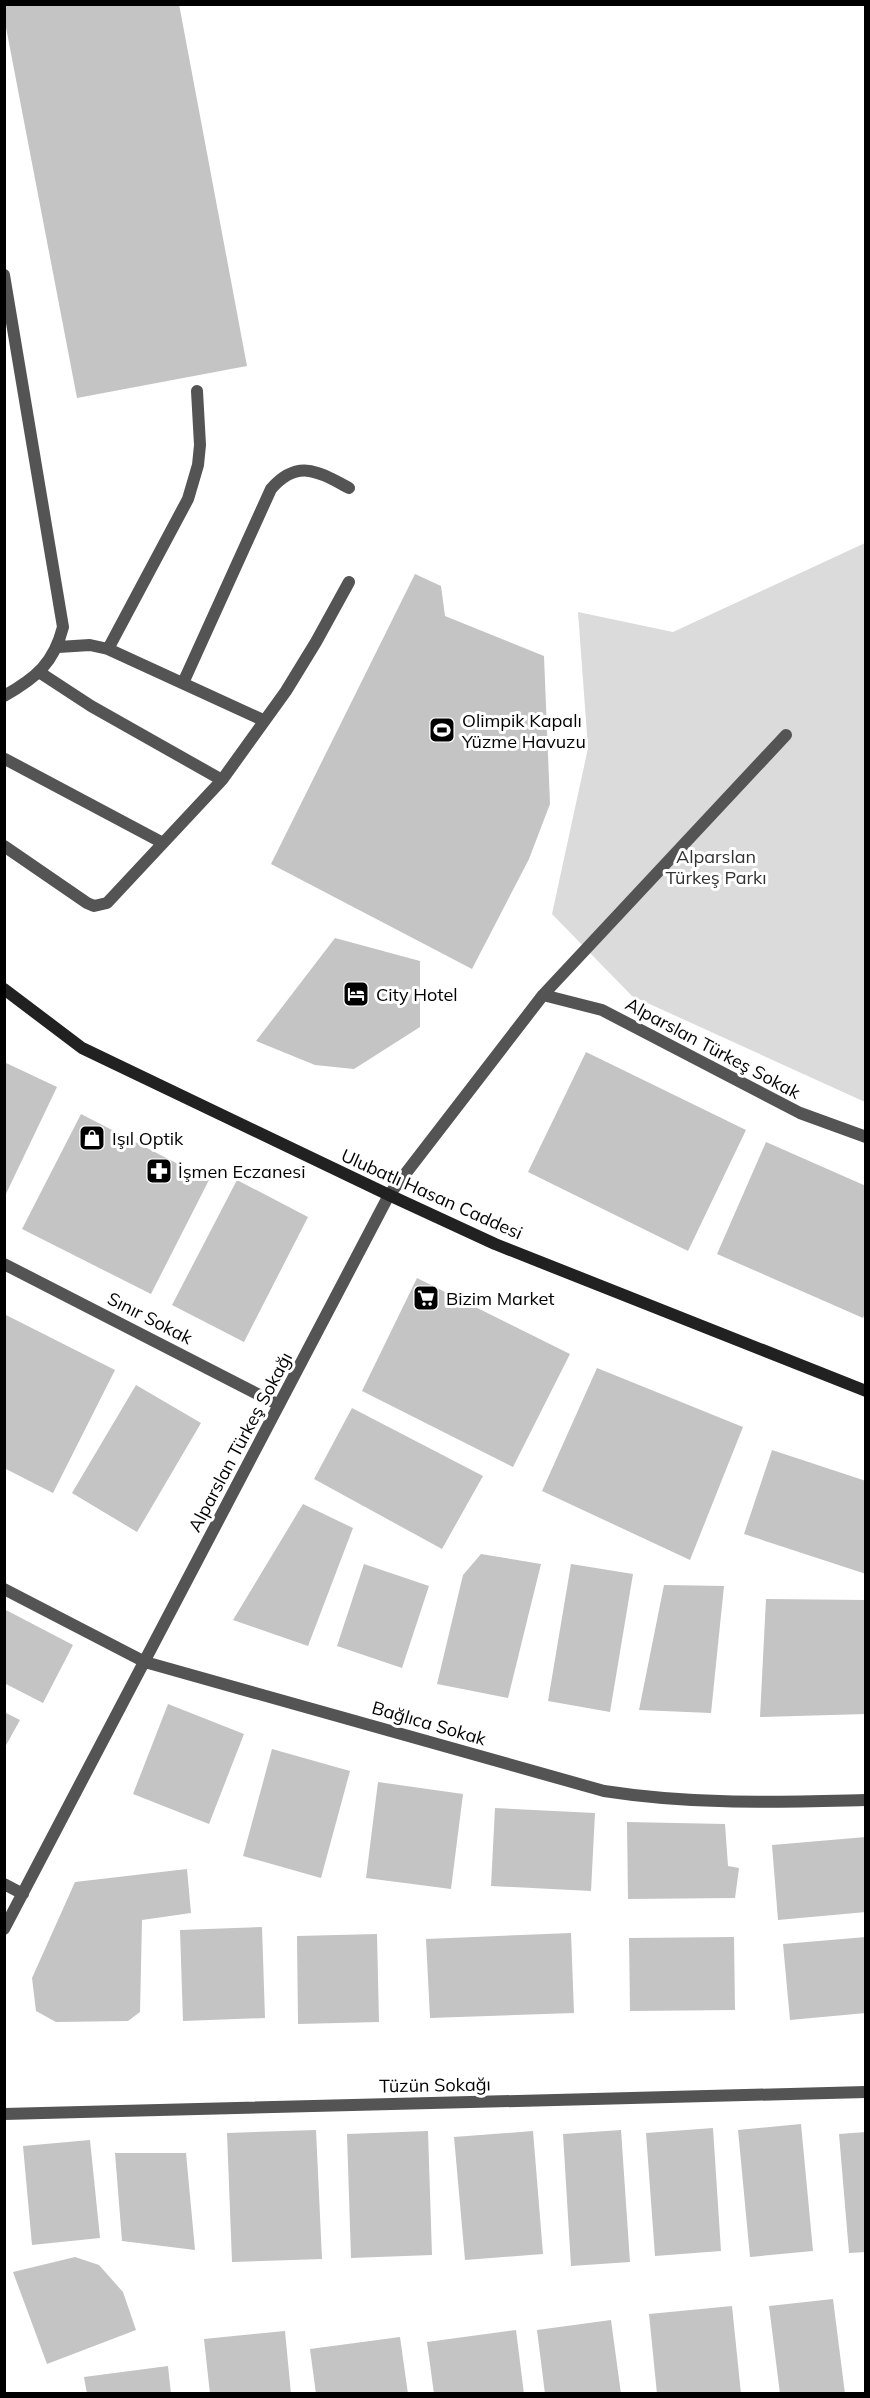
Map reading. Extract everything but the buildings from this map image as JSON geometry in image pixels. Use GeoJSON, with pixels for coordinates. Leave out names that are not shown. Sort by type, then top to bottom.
{"type":"FeatureCollection","features":[{"type":"Feature","properties":{"kind":"street"},"geometry":{"type":"LineString","coordinates":[[4,275],[63,627],[58,647],[39,672],[4,696]]}},
{"type":"Feature","properties":{"kind":"street"},"geometry":{"type":"LineString","coordinates":[[108,649],[188,499],[198,465],[200,445],[197,391]]}},
{"type":"Feature","properties":{"kind":"street"},"geometry":{"type":"LineString","coordinates":[[183,683],[271,489],[286,474],[306,470],[318,471],[349,488]]}},
{"type":"Feature","properties":{"kind":"street"},"geometry":{"type":"LineString","coordinates":[[4,846],[87,903],[102,906],[112,899],[222,780],[292,681],[349,582]]}},
{"type":"Feature","properties":{"kind":"street"},"geometry":{"type":"LineString","coordinates":[[58,647],[90,645],[108,649],[263,720]]}},
{"type":"Feature","properties":{"kind":"street"},"geometry":{"type":"LineString","coordinates":[[39,672],[91,706],[222,780]]}},
{"type":"Feature","properties":{"kind":"street","name":"Alparslan Türkeş Sokağı"},"geometry":{"type":"LineString","coordinates":[[4,1929],[389,1195],[543,995],[786,735]]}},
{"type":"Feature","properties":{"kind":"street"},"geometry":{"type":"LineString","coordinates":[[5,759],[163,843]]}},
{"type":"Feature","properties":{"kind":"street","name":"Ulubatlı Hasan Caddesi"},"geometry":{"type":"LineString","coordinates":[[4,989],[82,1048],[389,1195],[495,1244],[866,1391]]}},
{"type":"Feature","properties":{"kind":"street","name":"Alparslan Türkeş Sokak"},"geometry":{"type":"LineString","coordinates":[[543,995],[602,1010],[800,1113],[866,1137]]}},
{"type":"Feature","properties":{"kind":"street","name":"Sınır Sokak"},"geometry":{"type":"LineString","coordinates":[[4,1264],[279,1405]]}},
{"type":"Feature","properties":{"kind":"street","name":"Bağlıca Sokak"},"geometry":{"type":"LineString","coordinates":[[4,1588],[145,1662],[604,1791],[673,1801],[866,1800]]}},
{"type":"Feature","properties":{"kind":"street"},"geometry":{"type":"LineString","coordinates":[[4,1884],[23,1894]]}},
{"type":"Feature","properties":{"kind":"street","name":"Tüzün Sokağı"},"geometry":{"type":"LineString","coordinates":[[4,2114],[866,2092]]}},
{"type":"Feature","properties":{"kind":"green space","name":"Alparslan Türkeş Parkı"},"geometry":{"type":"Polygon","coordinates":[[[865,543],[865,1102],[632,996],[552,914],[588,748],[578,612],[673,632],[865,543]]]}},
{"type":"Feature","properties":{"kind":"place","name":"Olimpik Kapalı Yüzme Havuzu"},"geometry":{"type":"Point","coordinates":[442,730]}},
{"type":"Feature","properties":{"kind":"place","name":"City Hotel"},"geometry":{"type":"Point","coordinates":[356,994]}},
{"type":"Feature","properties":{"kind":"place","name":"Işıl Optik"},"geometry":{"type":"Point","coordinates":[92,1138]}},
{"type":"Feature","properties":{"kind":"place","name":"İşmen Eczanesi"},"geometry":{"type":"Point","coordinates":[159,1171]}},
{"type":"Feature","properties":{"kind":"place","name":"Bizim Market"},"geometry":{"type":"Point","coordinates":[426,1298]}}]}
